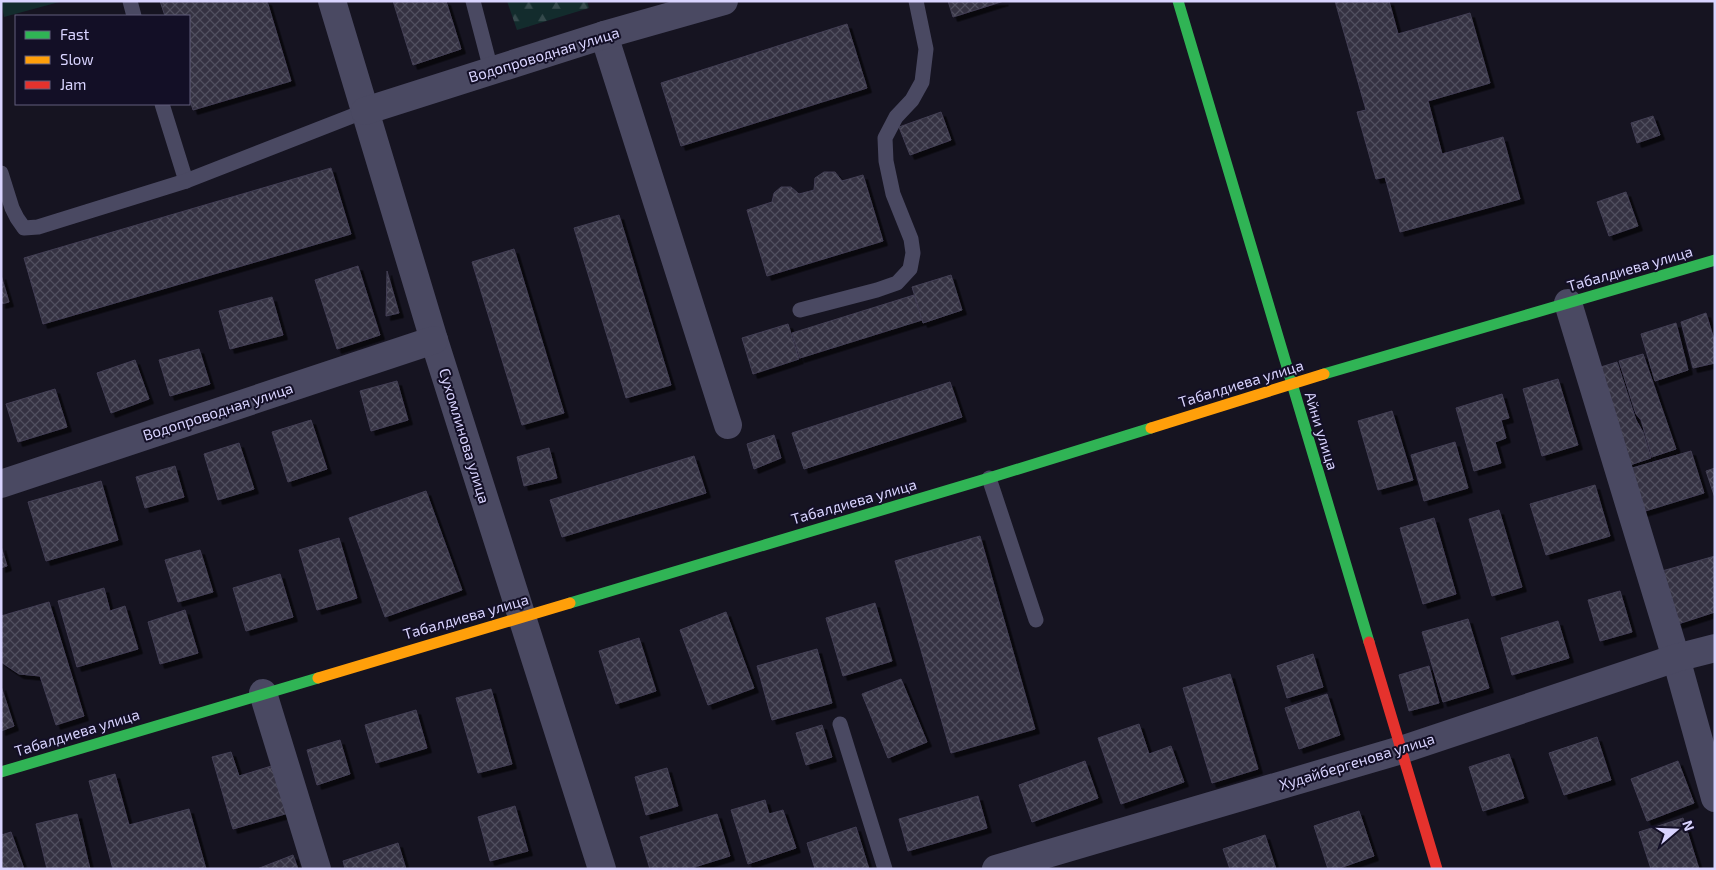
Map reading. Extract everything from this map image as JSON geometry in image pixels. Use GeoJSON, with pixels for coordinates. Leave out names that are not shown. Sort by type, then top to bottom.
{"type":"FeatureCollection","features":[{"type":"Feature","properties":{"kind":"street","name":"Сухомлинова улица"},"geometry":{"type":"LineString","coordinates":[[332,1],[434,340],[602,869]]}},
{"type":"Feature","properties":{"kind":"street","name":"Водопроводная улица"},"geometry":{"type":"LineString","coordinates":[[364,111],[491,70],[724,1]]}},
{"type":"Feature","properties":{"kind":"street","name":"Айни улица"},"geometry":{"type":"LineString","coordinates":[[1178,1],[1437,869]]}},
{"type":"Feature","properties":{"kind":"street"},"geometry":{"type":"LineString","coordinates":[[604,36],[728,425]]}},
{"type":"Feature","properties":{"kind":"street","name":"Табалдиева улица"},"geometry":{"type":"LineString","coordinates":[[1,772],[989,478],[1292,384],[1715,260]]}},
{"type":"Feature","properties":{"kind":"street"},"geometry":{"type":"LineString","coordinates":[[1568,303],[1676,658],[1715,798]]}},
{"type":"Feature","properties":{"kind":"street","name":"Водопроводная улица"},"geometry":{"type":"LineString","coordinates":[[1,484],[434,340]]}},
{"type":"Feature","properties":{"kind":"street","name":"Худайбергенова улица"},"geometry":{"type":"LineString","coordinates":[[996,869],[1401,750],[1676,658],[1715,648]]}},
{"type":"Feature","properties":{"kind":"street"},"geometry":{"type":"LineString","coordinates":[[263,693],[317,869]]}},
{"type":"Feature","properties":{"kind":"lane"},"geometry":{"type":"LineString","coordinates":[[130,1],[134,15]]}},
{"type":"Feature","properties":{"kind":"lane"},"geometry":{"type":"LineString","coordinates":[[473,1],[491,70]]}},
{"type":"Feature","properties":{"kind":"lane"},"geometry":{"type":"LineString","coordinates":[[800,310],[877,290],[896,283],[910,270],[913,253],[911,239],[893,194],[886,161],[885,138],[896,117],[912,100],[922,82],[926,49],[916,1]]}},
{"type":"Feature","properties":{"kind":"lane"},"geometry":{"type":"LineString","coordinates":[[162,105],[186,181]]}},
{"type":"Feature","properties":{"kind":"lane"},"geometry":{"type":"LineString","coordinates":[[1,173],[17,218],[24,228],[38,227],[186,181],[364,111]]}},
{"type":"Feature","properties":{"kind":"lane"},"geometry":{"type":"LineString","coordinates":[[989,478],[1036,620]]}},
{"type":"Feature","properties":{"kind":"lane"},"geometry":{"type":"LineString","coordinates":[[840,724],[885,869]]}},
{"type":"Feature","properties":{"kind":"green space"},"geometry":{"type":"Polygon","coordinates":[[[1,1],[63,1],[4,17],[1,1]]]}},
{"type":"Feature","properties":{"kind":"green space"},"geometry":{"type":"Polygon","coordinates":[[[507,1],[587,1],[589,8],[517,30],[507,1]]]}},
{"type":"Feature","properties":{"kind":"building"},"geometry":{"type":"Polygon","coordinates":[[[160,1],[267,1],[291,81],[193,110],[190,100],[190,15],[165,15],[160,1]]]}},
{"type":"Feature","properties":{"kind":"building"},"geometry":{"type":"Polygon","coordinates":[[[393,1],[446,1],[461,49],[413,65],[393,1]]]}},
{"type":"Feature","properties":{"kind":"building"},"geometry":{"type":"Polygon","coordinates":[[[948,1],[1004,1],[953,17],[948,1]]]}},
{"type":"Feature","properties":{"kind":"building"},"geometry":{"type":"Polygon","coordinates":[[[1335,1],[1389,1],[1398,34],[1470,13],[1490,83],[1428,101],[1442,154],[1503,137],[1520,199],[1400,232],[1385,177],[1376,179],[1357,112],[1366,110],[1335,1]]]}},
{"type":"Feature","properties":{"kind":"building"},"geometry":{"type":"Polygon","coordinates":[[[847,24],[867,88],[681,146],[661,83],[847,24]]]}},
{"type":"Feature","properties":{"kind":"building"},"geometry":{"type":"Polygon","coordinates":[[[941,112],[951,140],[910,155],[899,127],[941,112]]]}},
{"type":"Feature","properties":{"kind":"building"},"geometry":{"type":"Polygon","coordinates":[[[1653,116],[1660,135],[1637,143],[1631,123],[1653,116]]]}},
{"type":"Feature","properties":{"kind":"building"},"geometry":{"type":"Polygon","coordinates":[[[331,168],[351,234],[43,324],[24,258],[331,168]]]}},
{"type":"Feature","properties":{"kind":"building"},"geometry":{"type":"Polygon","coordinates":[[[824,172],[835,172],[842,181],[863,175],[883,241],[767,276],[747,210],[772,202],[774,193],[781,187],[791,187],[799,194],[814,190],[815,178],[824,172]]]}},
{"type":"Feature","properties":{"kind":"building"},"geometry":{"type":"Polygon","coordinates":[[[1626,192],[1638,226],[1609,236],[1597,202],[1626,192]]]}},
{"type":"Feature","properties":{"kind":"building"},"geometry":{"type":"Polygon","coordinates":[[[619,215],[671,385],[626,398],[574,228],[619,215]]]}},
{"type":"Feature","properties":{"kind":"building"},"geometry":{"type":"Polygon","coordinates":[[[514,249],[564,413],[522,425],[472,262],[514,249]]]}},
{"type":"Feature","properties":{"kind":"building"},"geometry":{"type":"Polygon","coordinates":[[[358,266],[380,335],[337,349],[315,280],[358,266]]]}},
{"type":"Feature","properties":{"kind":"building"},"geometry":{"type":"Polygon","coordinates":[[[387,271],[399,313],[386,316],[387,271]]]}},
{"type":"Feature","properties":{"kind":"building"},"geometry":{"type":"Polygon","coordinates":[[[1,275],[9,302],[1,304],[1,275]]]}},
{"type":"Feature","properties":{"kind":"building"},"geometry":{"type":"Polygon","coordinates":[[[951,275],[962,310],[923,323],[912,287],[951,275]]]}},
{"type":"Feature","properties":{"kind":"building"},"geometry":{"type":"Polygon","coordinates":[[[914,295],[922,320],[800,358],[792,333],[914,295]]]}},
{"type":"Feature","properties":{"kind":"building"},"geometry":{"type":"Polygon","coordinates":[[[272,297],[283,335],[230,349],[219,311],[272,297]]]}},
{"type":"Feature","properties":{"kind":"building"},"geometry":{"type":"Polygon","coordinates":[[[1706,313],[1715,343],[1715,363],[1693,368],[1681,322],[1706,313]]]}},
{"type":"Feature","properties":{"kind":"building"},"geometry":{"type":"Polygon","coordinates":[[[1676,323],[1688,370],[1655,381],[1641,334],[1676,323]]]}},
{"type":"Feature","properties":{"kind":"building"},"geometry":{"type":"Polygon","coordinates":[[[788,324],[799,359],[753,374],[742,338],[788,324]]]}},
{"type":"Feature","properties":{"kind":"building"},"geometry":{"type":"Polygon","coordinates":[[[199,349],[210,384],[170,396],[159,360],[199,349]]]}},
{"type":"Feature","properties":{"kind":"building"},"geometry":{"type":"Polygon","coordinates":[[[1643,354],[1676,449],[1652,457],[1641,420],[1636,414],[1619,361],[1643,354]]]}},
{"type":"Feature","properties":{"kind":"building"},"geometry":{"type":"Polygon","coordinates":[[[135,360],[149,399],[111,413],[97,373],[135,360]]]}},
{"type":"Feature","properties":{"kind":"building"},"geometry":{"type":"Polygon","coordinates":[[[1617,362],[1651,458],[1621,468],[1591,370],[1617,362]]]}},
{"type":"Feature","properties":{"kind":"building"},"geometry":{"type":"Polygon","coordinates":[[[1558,379],[1578,445],[1542,456],[1523,389],[1558,379]]]}},
{"type":"Feature","properties":{"kind":"building"},"geometry":{"type":"Polygon","coordinates":[[[397,381],[408,420],[371,431],[360,391],[397,381]]]}},
{"type":"Feature","properties":{"kind":"building"},"geometry":{"type":"Polygon","coordinates":[[[950,382],[962,417],[804,469],[792,433],[950,382]]]}},
{"type":"Feature","properties":{"kind":"building"},"geometry":{"type":"Polygon","coordinates":[[[55,389],[67,427],[18,442],[6,404],[55,389]]]}},
{"type":"Feature","properties":{"kind":"building"},"geometry":{"type":"Polygon","coordinates":[[[1502,394],[1509,418],[1501,420],[1506,438],[1495,442],[1501,463],[1474,471],[1456,408],[1502,394]]]}},
{"type":"Feature","properties":{"kind":"building"},"geometry":{"type":"Polygon","coordinates":[[[1392,411],[1413,480],[1378,490],[1358,421],[1392,411]]]}},
{"type":"Feature","properties":{"kind":"building"},"geometry":{"type":"Polygon","coordinates":[[[311,420],[327,469],[288,482],[272,432],[311,420]]]}},
{"type":"Feature","properties":{"kind":"building"},"geometry":{"type":"Polygon","coordinates":[[[774,435],[781,458],[754,469],[747,444],[774,435]]]}},
{"type":"Feature","properties":{"kind":"building"},"geometry":{"type":"Polygon","coordinates":[[[1455,442],[1468,488],[1424,501],[1411,455],[1455,442]]]}},
{"type":"Feature","properties":{"kind":"building"},"geometry":{"type":"Polygon","coordinates":[[[239,443],[254,489],[218,500],[204,454],[239,443]]]}},
{"type":"Feature","properties":{"kind":"building"},"geometry":{"type":"Polygon","coordinates":[[[549,448],[557,478],[524,486],[517,457],[549,448]]]}},
{"type":"Feature","properties":{"kind":"building"},"geometry":{"type":"Polygon","coordinates":[[[1691,451],[1704,493],[1642,512],[1629,469],[1691,451]]]}},
{"type":"Feature","properties":{"kind":"building"},"geometry":{"type":"Polygon","coordinates":[[[694,456],[706,493],[562,537],[550,500],[694,456]]]}},
{"type":"Feature","properties":{"kind":"building"},"geometry":{"type":"Polygon","coordinates":[[[175,466],[184,497],[145,508],[136,477],[175,466]]]}},
{"type":"Feature","properties":{"kind":"building"},"geometry":{"type":"Polygon","coordinates":[[[1715,468],[1715,498],[1706,471],[1715,468]]]}},
{"type":"Feature","properties":{"kind":"building"},"geometry":{"type":"Polygon","coordinates":[[[101,481],[118,540],[46,561],[28,502],[101,481]]]}},
{"type":"Feature","properties":{"kind":"building"},"geometry":{"type":"Polygon","coordinates":[[[1595,485],[1610,536],[1546,555],[1530,504],[1595,485]]]}},
{"type":"Feature","properties":{"kind":"building"},"geometry":{"type":"Polygon","coordinates":[[[426,491],[462,590],[385,617],[349,518],[426,491]]]}},
{"type":"Feature","properties":{"kind":"building"},"geometry":{"type":"Polygon","coordinates":[[[1499,510],[1522,587],[1492,596],[1469,519],[1499,510]]]}},
{"type":"Feature","properties":{"kind":"building"},"geometry":{"type":"Polygon","coordinates":[[[1434,518],[1456,594],[1423,604],[1400,528],[1434,518]]]}},
{"type":"Feature","properties":{"kind":"building"},"geometry":{"type":"Polygon","coordinates":[[[980,536],[1035,729],[951,753],[895,561],[980,536]]]}},
{"type":"Feature","properties":{"kind":"building"},"geometry":{"type":"Polygon","coordinates":[[[339,538],[357,598],[317,610],[299,550],[339,538]]]}},
{"type":"Feature","properties":{"kind":"building"},"geometry":{"type":"Polygon","coordinates":[[[1,546],[7,566],[1,568],[1,546]]]}},
{"type":"Feature","properties":{"kind":"building"},"geometry":{"type":"Polygon","coordinates":[[[200,550],[213,592],[178,602],[165,560],[200,550]]]}},
{"type":"Feature","properties":{"kind":"building"},"geometry":{"type":"Polygon","coordinates":[[[1715,556],[1715,612],[1678,624],[1662,571],[1715,556]]]}},
{"type":"Feature","properties":{"kind":"building"},"geometry":{"type":"Polygon","coordinates":[[[280,574],[293,617],[246,631],[233,588],[280,574]]]}},
{"type":"Feature","properties":{"kind":"building"},"geometry":{"type":"Polygon","coordinates":[[[104,588],[110,611],[125,606],[138,649],[77,667],[58,601],[104,588]]]}},
{"type":"Feature","properties":{"kind":"building"},"geometry":{"type":"Polygon","coordinates":[[[1620,591],[1632,632],[1600,641],[1588,600],[1620,591]]]}},
{"type":"Feature","properties":{"kind":"building"},"geometry":{"type":"Polygon","coordinates":[[[49,602],[84,716],[56,725],[40,676],[19,674],[1,662],[1,616],[49,602]]]}},
{"type":"Feature","properties":{"kind":"building"},"geometry":{"type":"Polygon","coordinates":[[[875,603],[892,661],[843,676],[826,618],[875,603]]]}},
{"type":"Feature","properties":{"kind":"building"},"geometry":{"type":"Polygon","coordinates":[[[185,610],[198,653],[160,664],[148,622],[185,610]]]}},
{"type":"Feature","properties":{"kind":"building"},"geometry":{"type":"Polygon","coordinates":[[[726,612],[754,688],[708,705],[680,630],[726,612]]]}},
{"type":"Feature","properties":{"kind":"building"},"geometry":{"type":"Polygon","coordinates":[[[1468,619],[1489,688],[1443,702],[1422,632],[1468,619]]]}},
{"type":"Feature","properties":{"kind":"building"},"geometry":{"type":"Polygon","coordinates":[[[1558,621],[1569,658],[1512,675],[1501,638],[1558,621]]]}},
{"type":"Feature","properties":{"kind":"building"},"geometry":{"type":"Polygon","coordinates":[[[639,638],[656,691],[616,704],[599,651],[639,638]]]}},
{"type":"Feature","properties":{"kind":"building"},"geometry":{"type":"Polygon","coordinates":[[[817,649],[832,703],[772,720],[757,666],[817,649]]]}},
{"type":"Feature","properties":{"kind":"building"},"geometry":{"type":"Polygon","coordinates":[[[1313,654],[1323,687],[1287,698],[1277,666],[1313,654]]]}},
{"type":"Feature","properties":{"kind":"building"},"geometry":{"type":"Polygon","coordinates":[[[1429,666],[1439,703],[1409,711],[1399,675],[1429,666]]]}},
{"type":"Feature","properties":{"kind":"building"},"geometry":{"type":"Polygon","coordinates":[[[1230,674],[1258,769],[1212,783],[1183,688],[1230,674]]]}},
{"type":"Feature","properties":{"kind":"building"},"geometry":{"type":"Polygon","coordinates":[[[901,679],[927,742],[888,758],[862,694],[901,679]]]}},
{"type":"Feature","properties":{"kind":"building"},"geometry":{"type":"Polygon","coordinates":[[[1,686],[14,726],[1,731],[1,686]]]}},
{"type":"Feature","properties":{"kind":"building"},"geometry":{"type":"Polygon","coordinates":[[[491,689],[512,764],[478,773],[456,698],[491,689]]]}},
{"type":"Feature","properties":{"kind":"building"},"geometry":{"type":"Polygon","coordinates":[[[1327,694],[1340,735],[1299,749],[1285,708],[1327,694]]]}},
{"type":"Feature","properties":{"kind":"building"},"geometry":{"type":"Polygon","coordinates":[[[416,710],[427,748],[376,763],[365,725],[416,710]]]}},
{"type":"Feature","properties":{"kind":"building"},"geometry":{"type":"Polygon","coordinates":[[[1139,724],[1149,754],[1171,746],[1184,782],[1121,804],[1098,738],[1139,724]]]}},
{"type":"Feature","properties":{"kind":"building"},"geometry":{"type":"Polygon","coordinates":[[[822,725],[832,757],[806,765],[796,733],[822,725]]]}},
{"type":"Feature","properties":{"kind":"building"},"geometry":{"type":"Polygon","coordinates":[[[1597,737],[1611,780],[1564,795],[1549,753],[1597,737]]]}},
{"type":"Feature","properties":{"kind":"building"},"geometry":{"type":"Polygon","coordinates":[[[340,740],[350,774],[317,785],[307,750],[340,740]]]}},
{"type":"Feature","properties":{"kind":"building"},"geometry":{"type":"Polygon","coordinates":[[[231,752],[239,776],[278,764],[292,812],[233,829],[212,757],[231,752]]]}},
{"type":"Feature","properties":{"kind":"building"},"geometry":{"type":"Polygon","coordinates":[[[1509,754],[1524,798],[1483,811],[1469,767],[1509,754]]]}},
{"type":"Feature","properties":{"kind":"building"},"geometry":{"type":"Polygon","coordinates":[[[1085,761],[1098,798],[1032,822],[1019,785],[1085,761]]]}},
{"type":"Feature","properties":{"kind":"building"},"geometry":{"type":"Polygon","coordinates":[[[1678,761],[1694,803],[1647,821],[1631,779],[1678,761]]]}},
{"type":"Feature","properties":{"kind":"building"},"geometry":{"type":"Polygon","coordinates":[[[667,768],[678,806],[646,815],[635,777],[667,768]]]}},
{"type":"Feature","properties":{"kind":"building"},"geometry":{"type":"Polygon","coordinates":[[[115,774],[129,825],[189,809],[206,869],[113,869],[89,781],[115,774]]]}},
{"type":"Feature","properties":{"kind":"building"},"geometry":{"type":"Polygon","coordinates":[[[978,796],[987,828],[908,851],[899,819],[978,796]]]}},
{"type":"Feature","properties":{"kind":"building"},"geometry":{"type":"Polygon","coordinates":[[[765,800],[769,814],[783,810],[796,848],[748,864],[731,810],[765,800]]]}},
{"type":"Feature","properties":{"kind":"building"},"geometry":{"type":"Polygon","coordinates":[[[515,806],[528,851],[490,861],[478,817],[515,806]]]}},
{"type":"Feature","properties":{"kind":"building"},"geometry":{"type":"Polygon","coordinates":[[[1359,811],[1374,856],[1337,869],[1328,869],[1314,826],[1359,811]]]}},
{"type":"Feature","properties":{"kind":"building"},"geometry":{"type":"Polygon","coordinates":[[[77,814],[90,869],[47,869],[36,824],[77,814]]]}},
{"type":"Feature","properties":{"kind":"building"},"geometry":{"type":"Polygon","coordinates":[[[717,814],[730,856],[688,869],[650,869],[640,837],[717,814]]]}},
{"type":"Feature","properties":{"kind":"building"},"geometry":{"type":"Polygon","coordinates":[[[1683,818],[1699,869],[1651,869],[1639,832],[1683,818]]]}},
{"type":"Feature","properties":{"kind":"building"},"geometry":{"type":"Polygon","coordinates":[[[856,827],[869,869],[815,869],[807,843],[856,827]]]}},
{"type":"Feature","properties":{"kind":"building"},"geometry":{"type":"Polygon","coordinates":[[[11,832],[24,869],[1,869],[1,835],[11,832]]]}},
{"type":"Feature","properties":{"kind":"building"},"geometry":{"type":"Polygon","coordinates":[[[1265,835],[1276,869],[1230,869],[1223,849],[1265,835]]]}},
{"type":"Feature","properties":{"kind":"building"},"geometry":{"type":"Polygon","coordinates":[[[398,843],[406,869],[345,869],[343,861],[398,843]]]}},
{"type":"Feature","properties":{"kind":"building"},"geometry":{"type":"Polygon","coordinates":[[[293,855],[298,869],[257,869],[293,855]]]}},
{"type":"Feature","properties":{"kind":"traffic: fast"},"geometry":{"type":"LineString","coordinates":[[1178,1],[1369,642]]}},
{"type":"Feature","properties":{"kind":"traffic: fast"},"geometry":{"type":"LineString","coordinates":[[1324,374],[1715,260]]}},
{"type":"Feature","properties":{"kind":"traffic: fast"},"geometry":{"type":"LineString","coordinates":[[570,603],[1151,428]]}},
{"type":"Feature","properties":{"kind":"traffic: fast"},"geometry":{"type":"LineString","coordinates":[[1,772],[318,678]]}},
{"type":"Feature","properties":{"kind":"traffic: slow"},"geometry":{"type":"LineString","coordinates":[[1151,428],[1324,374]]}},
{"type":"Feature","properties":{"kind":"traffic: slow"},"geometry":{"type":"LineString","coordinates":[[318,678],[570,603]]}},
{"type":"Feature","properties":{"kind":"traffic: jam"},"geometry":{"type":"LineString","coordinates":[[1369,642],[1437,869]]}}]}
